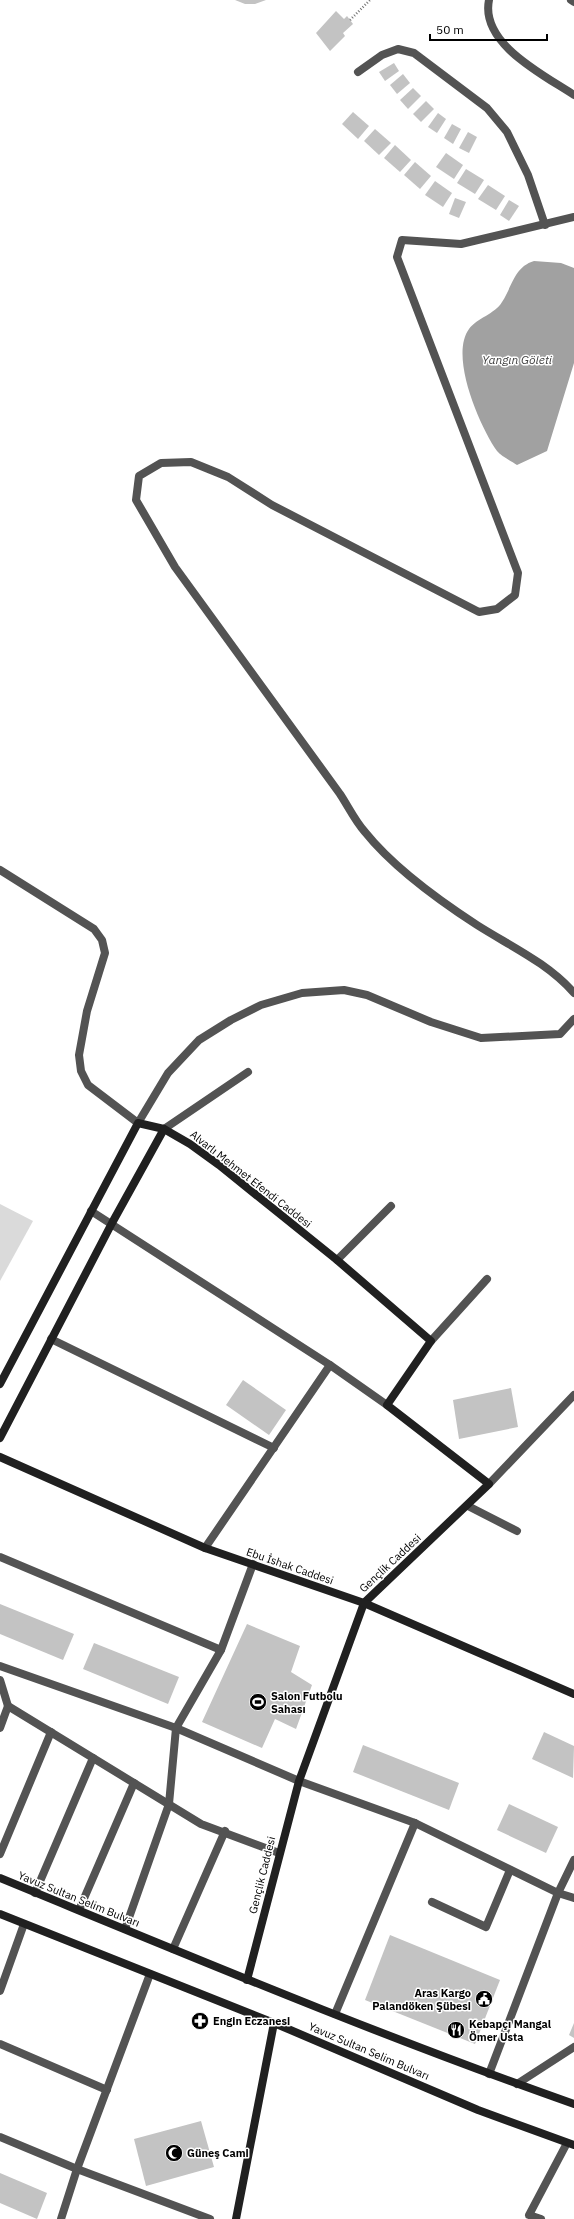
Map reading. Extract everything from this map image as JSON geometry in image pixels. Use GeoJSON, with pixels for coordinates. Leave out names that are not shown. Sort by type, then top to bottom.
{"type":"FeatureCollection","features":[{"type":"Feature","properties":{"kind":"street"},"geometry":{"type":"LineString","coordinates":[[489,0],[487,11],[494,27],[510,53],[574,95]]}},
{"type":"Feature","properties":{"kind":"street"},"geometry":{"type":"LineString","coordinates":[[358,72],[382,55],[398,49],[414,53],[487,108],[507,132],[528,175],[545,225]]}},
{"type":"Feature","properties":{"kind":"street"},"geometry":{"type":"LineString","coordinates":[[574,217],[461,244],[402,240],[397,257],[518,573],[515,595],[497,609],[479,612],[272,505],[228,477],[190,462],[161,463],[139,476],[136,500],[175,567],[336,788],[365,832],[403,871],[476,924],[529,956],[565,982],[574,993]]}},
{"type":"Feature","properties":{"kind":"street"},"geometry":{"type":"LineString","coordinates":[[0,870],[94,929],[102,940],[104,953],[87,1011],[79,1055],[81,1071],[88,1085],[138,1123]]}},
{"type":"Feature","properties":{"kind":"street"},"geometry":{"type":"LineString","coordinates":[[0,1384],[138,1123],[168,1073],[199,1040],[231,1020],[261,1005],[302,993],[344,990],[368,995],[431,1022],[481,1038],[560,1034],[574,1020]]}},
{"type":"Feature","properties":{"kind":"street"},"geometry":{"type":"LineString","coordinates":[[0,1438],[112,1223],[164,1129],[248,1072]]}},
{"type":"Feature","properties":{"kind":"street","name":"Alvarlı Mehmet Efendi Caddesi"},"geometry":{"type":"LineString","coordinates":[[138,1123],[164,1129],[190,1144],[219,1165],[337,1260],[431,1341]]}},
{"type":"Feature","properties":{"kind":"street"},"geometry":{"type":"LineString","coordinates":[[337,1260],[391,1206]]}},
{"type":"Feature","properties":{"kind":"street"},"geometry":{"type":"LineString","coordinates":[[92,1211],[330,1365],[387,1405],[489,1484]]}},
{"type":"Feature","properties":{"kind":"street"},"geometry":{"type":"LineString","coordinates":[[387,1405],[431,1341],[487,1279]]}},
{"type":"Feature","properties":{"kind":"street"},"geometry":{"type":"LineString","coordinates":[[51,1339],[274,1448]]}},
{"type":"Feature","properties":{"kind":"street"},"geometry":{"type":"LineString","coordinates":[[205,1548],[330,1365]]}},
{"type":"Feature","properties":{"kind":"street","name":"Gençlik Caddesi"},"geometry":{"type":"LineString","coordinates":[[247,1980],[299,1780],[364,1603],[468,1506],[574,1395]]}},
{"type":"Feature","properties":{"kind":"street","name":"Ebu İshak Caddesi"},"geometry":{"type":"LineString","coordinates":[[0,1457],[205,1548],[364,1603],[574,1694]]}},
{"type":"Feature","properties":{"kind":"street"},"geometry":{"type":"LineString","coordinates":[[468,1506],[517,1531]]}},
{"type":"Feature","properties":{"kind":"street"},"geometry":{"type":"LineString","coordinates":[[0,1557],[220,1650]]}},
{"type":"Feature","properties":{"kind":"street"},"geometry":{"type":"LineString","coordinates":[[125,1929],[169,1804],[176,1728],[220,1650],[253,1564]]}},
{"type":"Feature","properties":{"kind":"street"},"geometry":{"type":"LineString","coordinates":[[0,1666],[176,1728],[299,1780],[415,1823],[558,1893],[574,1898]]}},
{"type":"Feature","properties":{"kind":"street"},"geometry":{"type":"LineString","coordinates":[[0,1680],[8,1706],[0,1728]]}},
{"type":"Feature","properties":{"kind":"street"},"geometry":{"type":"LineString","coordinates":[[8,1706],[201,1824],[225,1831],[279,1853]]}},
{"type":"Feature","properties":{"kind":"street"},"geometry":{"type":"LineString","coordinates":[[0,1854],[51,1732]]}},
{"type":"Feature","properties":{"kind":"street"},"geometry":{"type":"LineString","coordinates":[[35,1893],[93,1758]]}},
{"type":"Feature","properties":{"kind":"street"},"geometry":{"type":"LineString","coordinates":[[79,1910],[134,1783]]}},
{"type":"Feature","properties":{"kind":"street"},"geometry":{"type":"LineString","coordinates":[[335,2014],[415,1823]]}},
{"type":"Feature","properties":{"kind":"street"},"geometry":{"type":"LineString","coordinates":[[173,1949],[225,1831]]}},
{"type":"Feature","properties":{"kind":"street"},"geometry":{"type":"LineString","coordinates":[[489,2074],[558,1893],[574,1860]]}},
{"type":"Feature","properties":{"kind":"street"},"geometry":{"type":"LineString","coordinates":[[432,1902],[486,1928],[510,1870]]}},
{"type":"Feature","properties":{"kind":"street","name":"Yavuz Sultan Selim Bulvarı"},"geometry":{"type":"LineString","coordinates":[[0,1878],[247,1980],[489,2074],[574,2104]]}},
{"type":"Feature","properties":{"kind":"street","name":"Yavuz Sultan Selim Bulvarı"},"geometry":{"type":"LineString","coordinates":[[0,1914],[274,2023],[478,2110],[571,2144]]}},
{"type":"Feature","properties":{"kind":"street"},"geometry":{"type":"LineString","coordinates":[[0,1991],[24,1924]]}},
{"type":"Feature","properties":{"kind":"street"},"geometry":{"type":"LineString","coordinates":[[61,2219],[77,2169],[150,1974]]}},
{"type":"Feature","properties":{"kind":"street"},"geometry":{"type":"LineString","coordinates":[[236,2219],[274,2023]]}},
{"type":"Feature","properties":{"kind":"street"},"geometry":{"type":"LineString","coordinates":[[0,2044],[107,2090]]}},
{"type":"Feature","properties":{"kind":"street"},"geometry":{"type":"LineString","coordinates":[[517,2084],[574,2047]]}},
{"type":"Feature","properties":{"kind":"street"},"geometry":{"type":"LineString","coordinates":[[0,2137],[77,2169],[210,2219]]}},
{"type":"Feature","properties":{"kind":"street"},"geometry":{"type":"LineString","coordinates":[[541,2219],[529,2215],[571,2144]]}},
{"type":"Feature","properties":{"kind":"path"},"geometry":{"type":"LineString","coordinates":[[350,20],[370,0]]}},
{"type":"Feature","properties":{"kind":"shaded area"},"geometry":{"type":"Polygon","coordinates":[[[0,1204],[33,1221],[0,1281],[0,1204]]]}},
{"type":"Feature","properties":{"kind":"water","name":"Yangın Göleti"},"geometry":{"type":"Polygon","coordinates":[[[534,261],[561,263],[574,268],[574,363],[547,451],[517,465],[497,451],[475,409],[465,373],[463,356],[464,341],[472,325],[499,306],[514,278],[522,268],[534,261]]]}},
{"type":"Feature","properties":{"kind":"building"},"geometry":{"type":"Polygon","coordinates":[[[235,0],[266,0],[255,4],[245,4],[235,0]]]}},
{"type":"Feature","properties":{"kind":"building"},"geometry":{"type":"Polygon","coordinates":[[[336,11],[344,19],[347,16],[353,24],[343,33],[345,36],[330,51],[316,33],[336,11]]]}},
{"type":"Feature","properties":{"kind":"building"},"geometry":{"type":"Polygon","coordinates":[[[394,63],[399,71],[385,81],[379,72],[394,63]]]}},
{"type":"Feature","properties":{"kind":"building"},"geometry":{"type":"Polygon","coordinates":[[[403,74],[410,83],[397,94],[390,85],[403,74]]]}},
{"type":"Feature","properties":{"kind":"building"},"geometry":{"type":"Polygon","coordinates":[[[413,88],[421,96],[408,109],[400,100],[413,88]]]}},
{"type":"Feature","properties":{"kind":"building"},"geometry":{"type":"Polygon","coordinates":[[[426,101],[434,109],[421,122],[413,114],[426,101]]]}},
{"type":"Feature","properties":{"kind":"building"},"geometry":{"type":"Polygon","coordinates":[[[353,112],[369,126],[358,139],[342,124],[353,112]]]}},
{"type":"Feature","properties":{"kind":"building"},"geometry":{"type":"Polygon","coordinates":[[[438,113],[446,119],[437,133],[428,127],[438,113]]]}},
{"type":"Feature","properties":{"kind":"building"},"geometry":{"type":"Polygon","coordinates":[[[452,124],[461,129],[453,144],[444,138],[452,124]]]}},
{"type":"Feature","properties":{"kind":"building"},"geometry":{"type":"Polygon","coordinates":[[[375,129],[391,143],[379,155],[364,141],[375,129]]]}},
{"type":"Feature","properties":{"kind":"building"},"geometry":{"type":"Polygon","coordinates":[[[468,132],[477,137],[469,153],[459,148],[468,132]]]}},
{"type":"Feature","properties":{"kind":"building"},"geometry":{"type":"Polygon","coordinates":[[[395,145],[411,160],[400,172],[384,158],[395,145]]]}},
{"type":"Feature","properties":{"kind":"building"},"geometry":{"type":"Polygon","coordinates":[[[446,153],[463,165],[454,179],[436,167],[446,153]]]}},
{"type":"Feature","properties":{"kind":"building"},"geometry":{"type":"Polygon","coordinates":[[[415,162],[431,176],[420,189],[404,175],[415,162]]]}},
{"type":"Feature","properties":{"kind":"building"},"geometry":{"type":"Polygon","coordinates":[[[466,169],[484,180],[475,194],[457,183],[466,169]]]}},
{"type":"Feature","properties":{"kind":"building"},"geometry":{"type":"Polygon","coordinates":[[[435,181],[452,193],[443,207],[425,195],[435,181]]]}},
{"type":"Feature","properties":{"kind":"building"},"geometry":{"type":"Polygon","coordinates":[[[488,185],[505,196],[496,210],[478,199],[488,185]]]}},
{"type":"Feature","properties":{"kind":"building"},"geometry":{"type":"Polygon","coordinates":[[[455,198],[466,202],[459,218],[449,214],[455,198]]]}},
{"type":"Feature","properties":{"kind":"building"},"geometry":{"type":"Polygon","coordinates":[[[509,200],[519,206],[509,221],[500,215],[509,200]]]}},
{"type":"Feature","properties":{"kind":"building"},"geometry":{"type":"Polygon","coordinates":[[[243,1380],[286,1410],[269,1435],[226,1405],[243,1380]]]}},
{"type":"Feature","properties":{"kind":"building"},"geometry":{"type":"Polygon","coordinates":[[[511,1388],[518,1427],[459,1439],[453,1400],[511,1388]]]}},
{"type":"Feature","properties":{"kind":"building"},"geometry":{"type":"Polygon","coordinates":[[[0,1604],[74,1634],[63,1660],[0,1634],[0,1604]]]}},
{"type":"Feature","properties":{"kind":"building","name":"Salon Futbolu Sahası"},"geometry":{"type":"Polygon","coordinates":[[[247,1624],[300,1646],[291,1672],[312,1685],[296,1729],[275,1719],[262,1748],[202,1722],[247,1624]]]}},
{"type":"Feature","properties":{"kind":"building"},"geometry":{"type":"Polygon","coordinates":[[[94,1643],[179,1677],[168,1704],[83,1669],[94,1643]]]}},
{"type":"Feature","properties":{"kind":"building"},"geometry":{"type":"Polygon","coordinates":[[[544,1732],[574,1746],[573,1778],[532,1759],[544,1732]]]}},
{"type":"Feature","properties":{"kind":"building"},"geometry":{"type":"Polygon","coordinates":[[[363,1745],[459,1783],[449,1810],[353,1772],[363,1745]]]}},
{"type":"Feature","properties":{"kind":"building"},"geometry":{"type":"Polygon","coordinates":[[[509,1804],[558,1827],[546,1853],[497,1830],[509,1804]]]}},
{"type":"Feature","properties":{"kind":"building"},"geometry":{"type":"Polygon","coordinates":[[[390,1935],[500,1980],[475,2044],[365,2000],[390,1935]]]}},
{"type":"Feature","properties":{"kind":"building"},"geometry":{"type":"Polygon","coordinates":[[[574,2023],[574,2038],[569,2035],[574,2023]]]}},
{"type":"Feature","properties":{"kind":"building","name":"Güneş Cami"},"geometry":{"type":"Polygon","coordinates":[[[201,2121],[214,2167],[146,2186],[134,2139],[201,2121]]]}},
{"type":"Feature","properties":{"kind":"building"},"geometry":{"type":"Polygon","coordinates":[[[0,2173],[47,2193],[37,2219],[0,2203],[0,2173]]]}},
{"type":"Feature","properties":{"kind":"place","name":"Salon Futbolu Sahası"},"geometry":{"type":"Point","coordinates":[258,1702]}},
{"type":"Feature","properties":{"kind":"place","name":"Aras Kargo Palandöken Şübesi"},"geometry":{"type":"Point","coordinates":[484,1999]}},
{"type":"Feature","properties":{"kind":"place","name":"Engin Eczanesi"},"geometry":{"type":"Point","coordinates":[200,2021]}},
{"type":"Feature","properties":{"kind":"place","name":"Kebapçı Mangal Ömer Usta"},"geometry":{"type":"Point","coordinates":[456,2030]}},
{"type":"Feature","properties":{"kind":"place","name":"Güneş Cami"},"geometry":{"type":"Point","coordinates":[174,2153]}}]}
